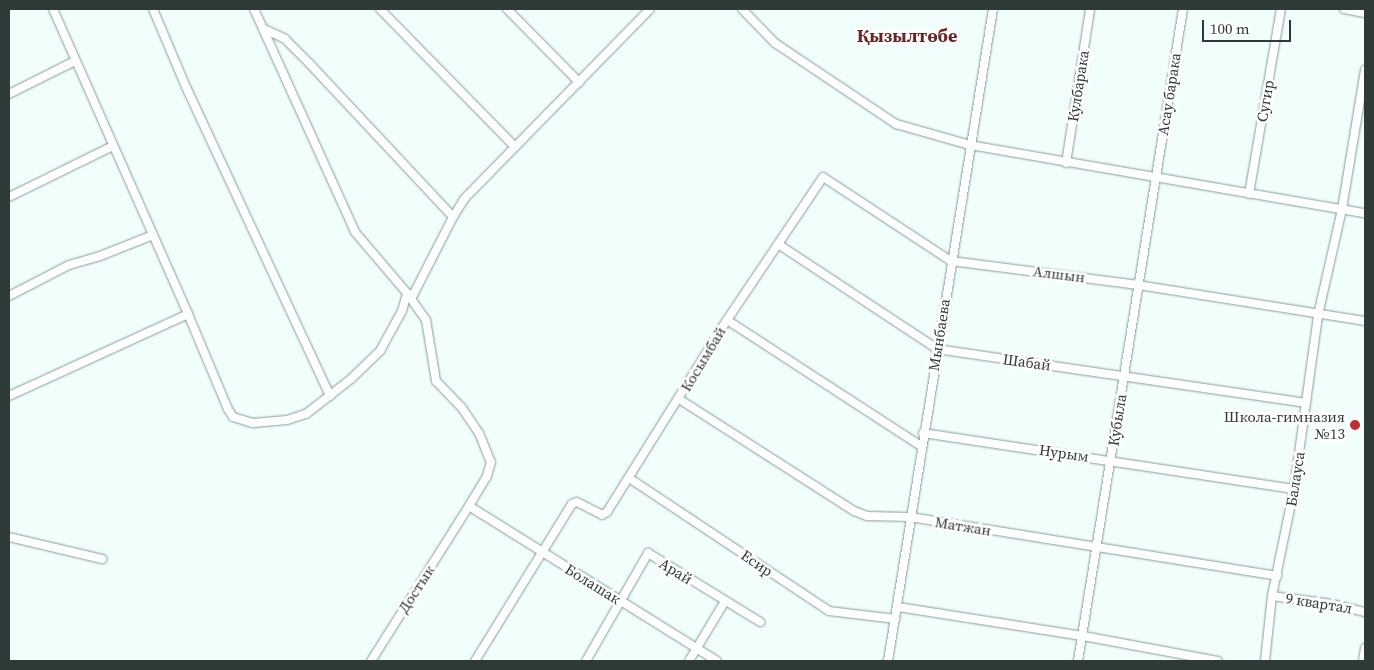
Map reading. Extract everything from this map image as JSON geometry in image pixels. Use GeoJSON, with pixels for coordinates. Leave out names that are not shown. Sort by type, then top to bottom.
{"type":"FeatureCollection","features":[{"type":"Feature","properties":{"kind":"street"},"geometry":{"type":"LineString","coordinates":[[53,9],[228,409],[234,416],[253,423],[296,419],[306,414],[330,396],[380,351],[465,198],[650,9]]}},
{"type":"Feature","properties":{"kind":"street"},"geometry":{"type":"LineString","coordinates":[[153,9],[194,104],[330,396]]}},
{"type":"Feature","properties":{"kind":"street","name":"Достык"},"geometry":{"type":"LineString","coordinates":[[254,9],[355,232],[409,296],[429,326],[436,380],[462,408],[480,433],[490,458],[487,476],[371,661]]}},
{"type":"Feature","properties":{"kind":"street"},"geometry":{"type":"LineString","coordinates":[[380,9],[514,147]]}},
{"type":"Feature","properties":{"kind":"street"},"geometry":{"type":"LineString","coordinates":[[742,9],[775,43],[896,124],[970,145],[1155,179],[1365,213]]}},
{"type":"Feature","properties":{"kind":"street","name":"Мынбаева"},"geometry":{"type":"LineString","coordinates":[[888,661],[898,607],[923,433],[993,9]]}},
{"type":"Feature","properties":{"kind":"street","name":"Кулбарака"},"geometry":{"type":"LineString","coordinates":[[1066,163],[1090,9]]}},
{"type":"Feature","properties":{"kind":"street","name":"Асау барака"},"geometry":{"type":"LineString","coordinates":[[1155,179],[1183,9]]}},
{"type":"Feature","properties":{"kind":"street","name":"Сугир"},"geometry":{"type":"LineString","coordinates":[[1249,194],[1281,9]]}},
{"type":"Feature","properties":{"kind":"street"},"geometry":{"type":"LineString","coordinates":[[1344,9],[1365,13]]}},
{"type":"Feature","properties":{"kind":"street"},"geometry":{"type":"LineString","coordinates":[[511,10],[579,82]]}},
{"type":"Feature","properties":{"kind":"street"},"geometry":{"type":"LineString","coordinates":[[264,29],[285,39],[454,217]]}},
{"type":"Feature","properties":{"kind":"street"},"geometry":{"type":"LineString","coordinates":[[9,94],[75,61]]}},
{"type":"Feature","properties":{"kind":"street","name":"Балауса"},"geometry":{"type":"LineString","coordinates":[[1265,661],[1272,596],[1294,489],[1318,315],[1342,209],[1365,70]]}},
{"type":"Feature","properties":{"kind":"street"},"geometry":{"type":"LineString","coordinates":[[9,197],[113,146]]}},
{"type":"Feature","properties":{"kind":"street","name":"Алшын"},"geometry":{"type":"LineString","coordinates":[[823,177],[951,260],[1138,284],[1318,315],[1365,321]]}},
{"type":"Feature","properties":{"kind":"street","name":"Косымбай"},"geometry":{"type":"LineString","coordinates":[[542,552],[574,502],[605,514],[727,320],[823,177]]}},
{"type":"Feature","properties":{"kind":"street","name":"Кубыла"},"geometry":{"type":"LineString","coordinates":[[1078,661],[1155,179]]}},
{"type":"Feature","properties":{"kind":"street"},"geometry":{"type":"LineString","coordinates":[[9,296],[69,265],[100,256],[153,235]]}},
{"type":"Feature","properties":{"kind":"street","name":"Шабай"},"geometry":{"type":"LineString","coordinates":[[778,244],[937,349],[1306,403]]}},
{"type":"Feature","properties":{"kind":"street"},"geometry":{"type":"LineString","coordinates":[[9,396],[188,314]]}},
{"type":"Feature","properties":{"kind":"street"},"geometry":{"type":"LineString","coordinates":[[727,320],[921,446]]}},
{"type":"Feature","properties":{"kind":"street","name":"Матжан"},"geometry":{"type":"LineString","coordinates":[[679,399],[854,511],[880,518],[910,517],[1277,576]]}},
{"type":"Feature","properties":{"kind":"street","name":"Нурым"},"geometry":{"type":"LineString","coordinates":[[923,433],[1294,489]]}},
{"type":"Feature","properties":{"kind":"street","name":"Есир"},"geometry":{"type":"LineString","coordinates":[[629,478],[829,611],[896,619]]}},
{"type":"Feature","properties":{"kind":"street","name":"Болашак"},"geometry":{"type":"LineString","coordinates":[[469,506],[717,661]]}},
{"type":"Feature","properties":{"kind":"street"},"geometry":{"type":"LineString","coordinates":[[9,537],[102,559]]}},
{"type":"Feature","properties":{"kind":"street"},"geometry":{"type":"LineString","coordinates":[[475,661],[542,552]]}},
{"type":"Feature","properties":{"kind":"street","name":"Арай"},"geometry":{"type":"LineString","coordinates":[[586,661],[648,553],[760,622]]}},
{"type":"Feature","properties":{"kind":"street","name":"9 квартал"},"geometry":{"type":"LineString","coordinates":[[1272,596],[1342,605],[1365,612]]}},
{"type":"Feature","properties":{"kind":"street"},"geometry":{"type":"LineString","coordinates":[[689,661],[725,601]]}},
{"type":"Feature","properties":{"kind":"street"},"geometry":{"type":"LineString","coordinates":[[898,607],[1082,636],[1218,661]]}},
{"type":"Feature","properties":{"kind":"street"},"geometry":{"type":"LineString","coordinates":[[1363,661],[1365,648]]}},
{"type":"Feature","properties":{"kind":"place","name":"Школа-гимназия №13"},"geometry":{"type":"Point","coordinates":[1355,425]}},
{"type":"Feature","properties":{"kind":"district","name":"Қызылтөбе"},"geometry":{"type":"Point","coordinates":[907,36]}}]}
